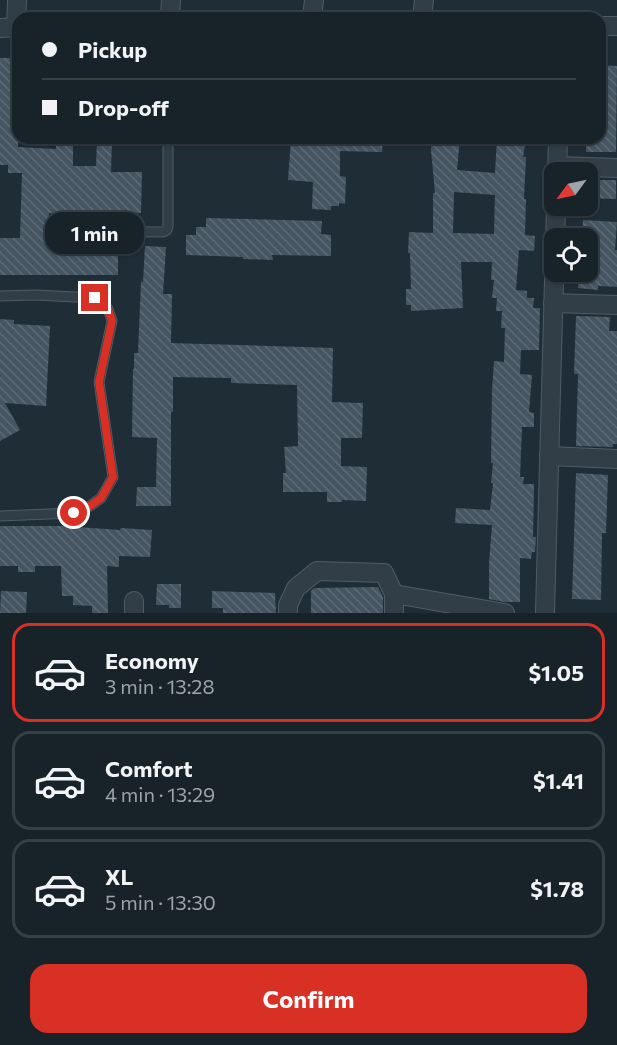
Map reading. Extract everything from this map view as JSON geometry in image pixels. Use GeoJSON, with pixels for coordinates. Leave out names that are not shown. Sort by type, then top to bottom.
{"type":"FeatureCollection","features":[{"type":"Feature","properties":{"kind":"street"},"geometry":{"type":"LineString","coordinates":[[557,162],[558,144]]}},
{"type":"Feature","properties":{"kind":"street"},"geometry":{"type":"LineString","coordinates":[[598,168],[617,168]]}},
{"type":"Feature","properties":{"kind":"street"},"geometry":{"type":"LineString","coordinates":[[545,613],[556,216]]}},
{"type":"Feature","properties":{"kind":"street"},"geometry":{"type":"LineString","coordinates":[[553,303],[617,305]]}},
{"type":"Feature","properties":{"kind":"street"},"geometry":{"type":"LineString","coordinates":[[549,456],[617,459]]}},
{"type":"Feature","properties":{"kind":"street"},"geometry":{"type":"LineString","coordinates":[[288,613],[288,605],[296,588],[317,572],[384,573],[394,594],[394,613]]}},
{"type":"Feature","properties":{"kind":"street"},"geometry":{"type":"LineString","coordinates":[[394,594],[505,613]]}},
{"type":"Feature","properties":{"kind":"lane"},"geometry":{"type":"LineString","coordinates":[[60,231],[163,232],[166,230],[168,226],[168,144]]}},
{"type":"Feature","properties":{"kind":"lane"},"geometry":{"type":"LineString","coordinates":[[0,296],[95,298],[108,309],[112,321],[99,382],[113,477],[101,498],[74,513],[0,516]]}},
{"type":"Feature","properties":{"kind":"building"},"geometry":{"type":"Polygon","coordinates":[[[0,58],[12,58],[12,144],[18,144],[18,147],[56,149],[56,144],[73,144],[73,166],[96,166],[97,144],[112,144],[111,172],[142,172],[141,213],[49,213],[48,238],[118,238],[118,275],[0,275],[0,238],[20,238],[22,173],[8,173],[8,165],[0,165],[0,58]]]}},
{"type":"Feature","properties":{"kind":"building"},"geometry":{"type":"Polygon","coordinates":[[[606,65],[617,66],[616,152],[586,152],[586,144],[606,144],[606,65]]]}},
{"type":"Feature","properties":{"kind":"building"},"geometry":{"type":"Polygon","coordinates":[[[291,144],[383,144],[382,152],[340,151],[340,176],[346,177],[345,204],[339,203],[339,206],[331,206],[331,210],[312,209],[313,182],[288,180],[291,144]]]}},
{"type":"Feature","properties":{"kind":"building"},"geometry":{"type":"Polygon","coordinates":[[[432,144],[459,144],[457,170],[495,173],[497,144],[525,144],[523,157],[526,157],[525,235],[535,236],[534,251],[519,250],[516,290],[527,291],[527,298],[534,298],[533,308],[540,308],[539,350],[521,350],[520,374],[532,375],[529,412],[534,413],[534,427],[522,427],[520,477],[524,477],[523,484],[534,484],[533,537],[536,537],[535,552],[532,552],[531,559],[520,558],[520,602],[489,599],[492,525],[455,523],[456,508],[490,510],[493,483],[491,483],[493,463],[491,463],[494,361],[504,362],[505,328],[501,328],[502,311],[496,311],[497,298],[492,298],[494,280],[491,280],[492,262],[461,262],[463,308],[411,311],[411,305],[406,305],[406,289],[411,289],[409,232],[433,233],[433,193],[435,193],[432,144]],[[454,192],[453,233],[494,234],[495,195],[454,192]]]}},
{"type":"Feature","properties":{"kind":"building"},"geometry":{"type":"Polygon","coordinates":[[[598,180],[616,180],[616,199],[598,198],[598,180]]]}},
{"type":"Feature","properties":{"kind":"building"},"geometry":{"type":"Polygon","coordinates":[[[206,218],[322,221],[321,234],[331,235],[331,256],[272,255],[273,260],[186,255],[186,235],[196,235],[196,227],[206,227],[206,218]]]}},
{"type":"Feature","properties":{"kind":"building"},"geometry":{"type":"Polygon","coordinates":[[[583,220],[617,222],[615,250],[617,250],[617,287],[598,286],[598,290],[578,288],[578,282],[598,282],[598,228],[583,228],[583,220]]]}},
{"type":"Feature","properties":{"kind":"building"},"geometry":{"type":"Polygon","coordinates":[[[145,246],[166,247],[163,294],[172,294],[171,343],[333,348],[332,402],[363,403],[362,438],[341,438],[341,466],[367,467],[366,501],[327,502],[327,492],[283,492],[283,473],[286,473],[284,447],[298,446],[297,385],[231,383],[231,378],[173,377],[171,506],[136,506],[137,487],[156,487],[157,438],[132,437],[134,353],[138,353],[145,246]]]}},
{"type":"Feature","properties":{"kind":"building"},"geometry":{"type":"Polygon","coordinates":[[[576,316],[610,317],[609,331],[617,331],[617,444],[613,444],[613,447],[576,446],[578,374],[574,374],[576,316]]]}},
{"type":"Feature","properties":{"kind":"building"},"geometry":{"type":"Polygon","coordinates":[[[0,319],[14,320],[14,324],[50,326],[46,406],[5,403],[20,430],[0,441],[0,319]]]}},
{"type":"Feature","properties":{"kind":"building"},"geometry":{"type":"Polygon","coordinates":[[[576,473],[608,475],[606,533],[602,533],[601,600],[572,599],[576,473]]]}},
{"type":"Feature","properties":{"kind":"building"},"geometry":{"type":"Polygon","coordinates":[[[0,526],[152,530],[150,557],[119,556],[119,567],[107,566],[108,613],[92,613],[92,606],[73,605],[73,596],[62,596],[61,566],[35,566],[35,572],[18,572],[18,566],[0,566],[0,526]]]}},
{"type":"Feature","properties":{"kind":"building"},"geometry":{"type":"Polygon","coordinates":[[[157,584],[181,584],[181,608],[156,605],[157,584]]]}},
{"type":"Feature","properties":{"kind":"building"},"geometry":{"type":"Polygon","coordinates":[[[378,587],[383,597],[383,613],[311,613],[311,591],[314,588],[378,587]]]}},
{"type":"Feature","properties":{"kind":"building"},"geometry":{"type":"Polygon","coordinates":[[[1,591],[27,592],[26,613],[0,613],[1,591]]]}},
{"type":"Feature","properties":{"kind":"building"},"geometry":{"type":"Polygon","coordinates":[[[212,591],[275,593],[276,613],[223,613],[223,608],[212,608],[212,591]]]}},
{"type":"Feature","properties":{"kind":"route"},"geometry":{"type":"LineString","coordinates":[[74,513],[101,498],[113,477],[99,382],[112,321],[108,309],[95,298]]}}]}
